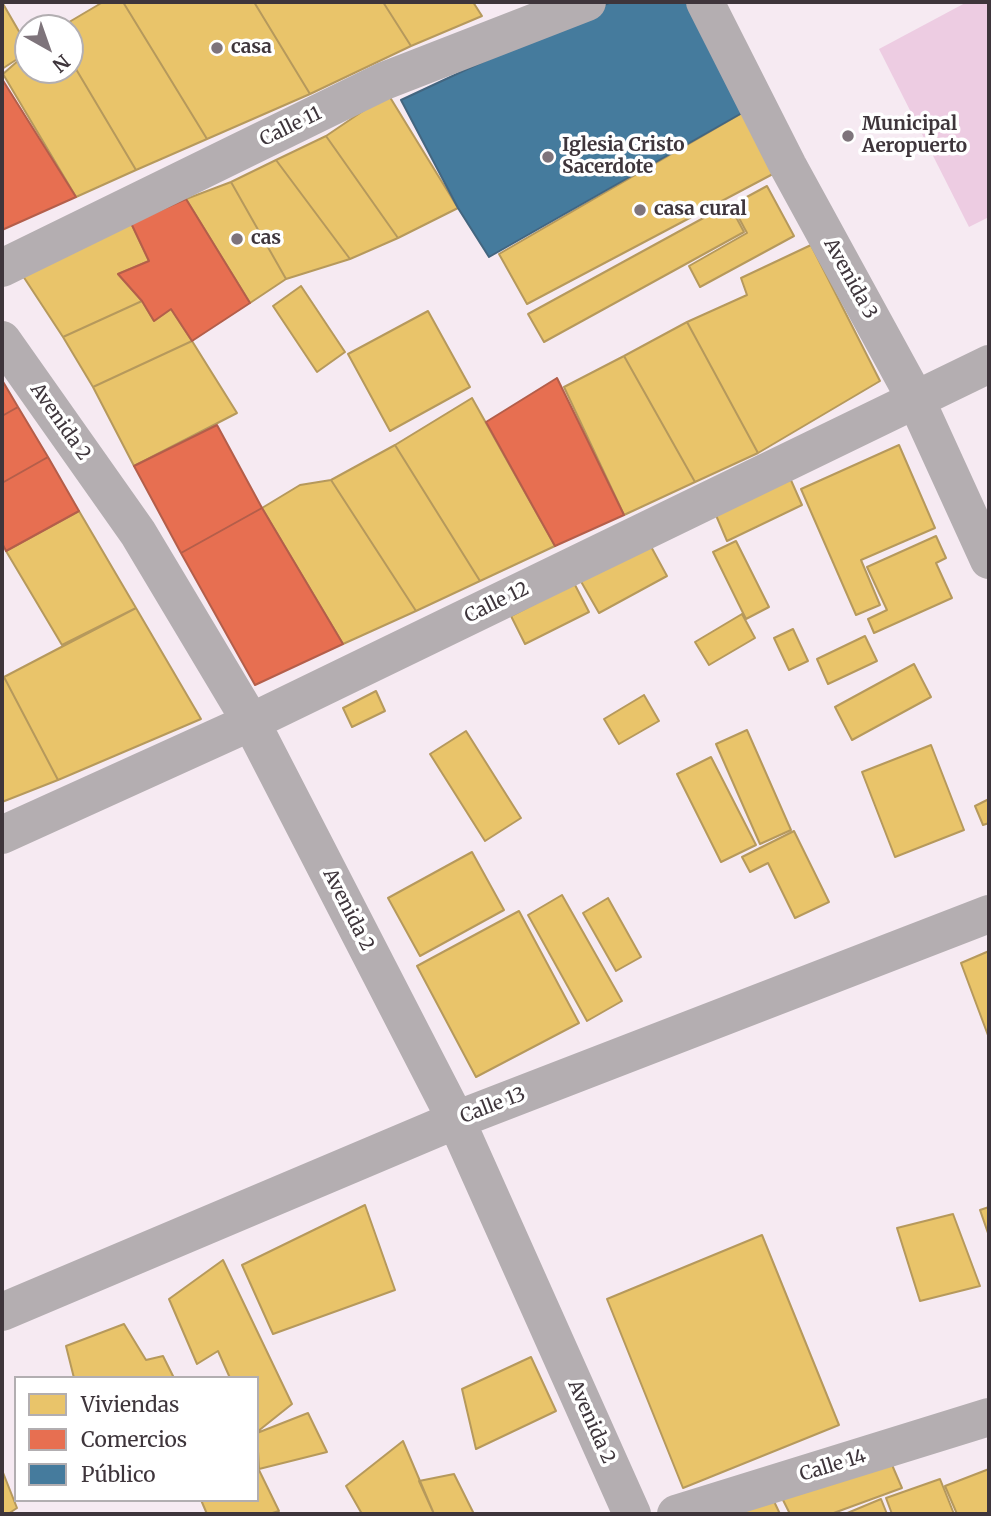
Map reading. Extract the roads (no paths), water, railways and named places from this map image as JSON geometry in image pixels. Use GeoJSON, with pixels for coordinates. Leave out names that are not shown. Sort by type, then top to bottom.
{"type":"FeatureCollection","features":[{"type":"Feature","properties":{"kind":"street","name":"Calle 11"},"geometry":{"type":"LineString","coordinates":[[2,268],[384,81],[587,2]]}},
{"type":"Feature","properties":{"kind":"street","name":"Avenida 3"},"geometry":{"type":"LineString","coordinates":[[705,2],[788,166],[916,400],[989,560]]}},
{"type":"Feature","properties":{"kind":"street","name":"Avenida 2"},"geometry":{"type":"LineString","coordinates":[[2,340],[138,533],[251,722],[456,1120],[632,1514]]}},
{"type":"Feature","properties":{"kind":"street","name":"Calle 12"},"geometry":{"type":"LineString","coordinates":[[2,835],[251,722],[989,364]]}},
{"type":"Feature","properties":{"kind":"street","name":"Calle 13"},"geometry":{"type":"LineString","coordinates":[[2,1312],[456,1120],[989,914]]}},
{"type":"Feature","properties":{"kind":"street","name":"Calle 14"},"geometry":{"type":"LineString","coordinates":[[676,1514],[989,1417]]}},
{"type":"Feature","properties":{"kind":"place","name":"casa"},"geometry":{"type":"Point","coordinates":[217,48]}},
{"type":"Feature","properties":{"kind":"place","name":"Municipal Aeropuerto"},"geometry":{"type":"Point","coordinates":[848,136]}},
{"type":"Feature","properties":{"kind":"place","name":"Iglesia Cristo Sacerdote"},"geometry":{"type":"Point","coordinates":[548,157]}},
{"type":"Feature","properties":{"kind":"place","name":"casa cural"},"geometry":{"type":"Point","coordinates":[640,210]}},
{"type":"Feature","properties":{"kind":"place","name":"cas"},"geometry":{"type":"Point","coordinates":[237,239]}}]}
